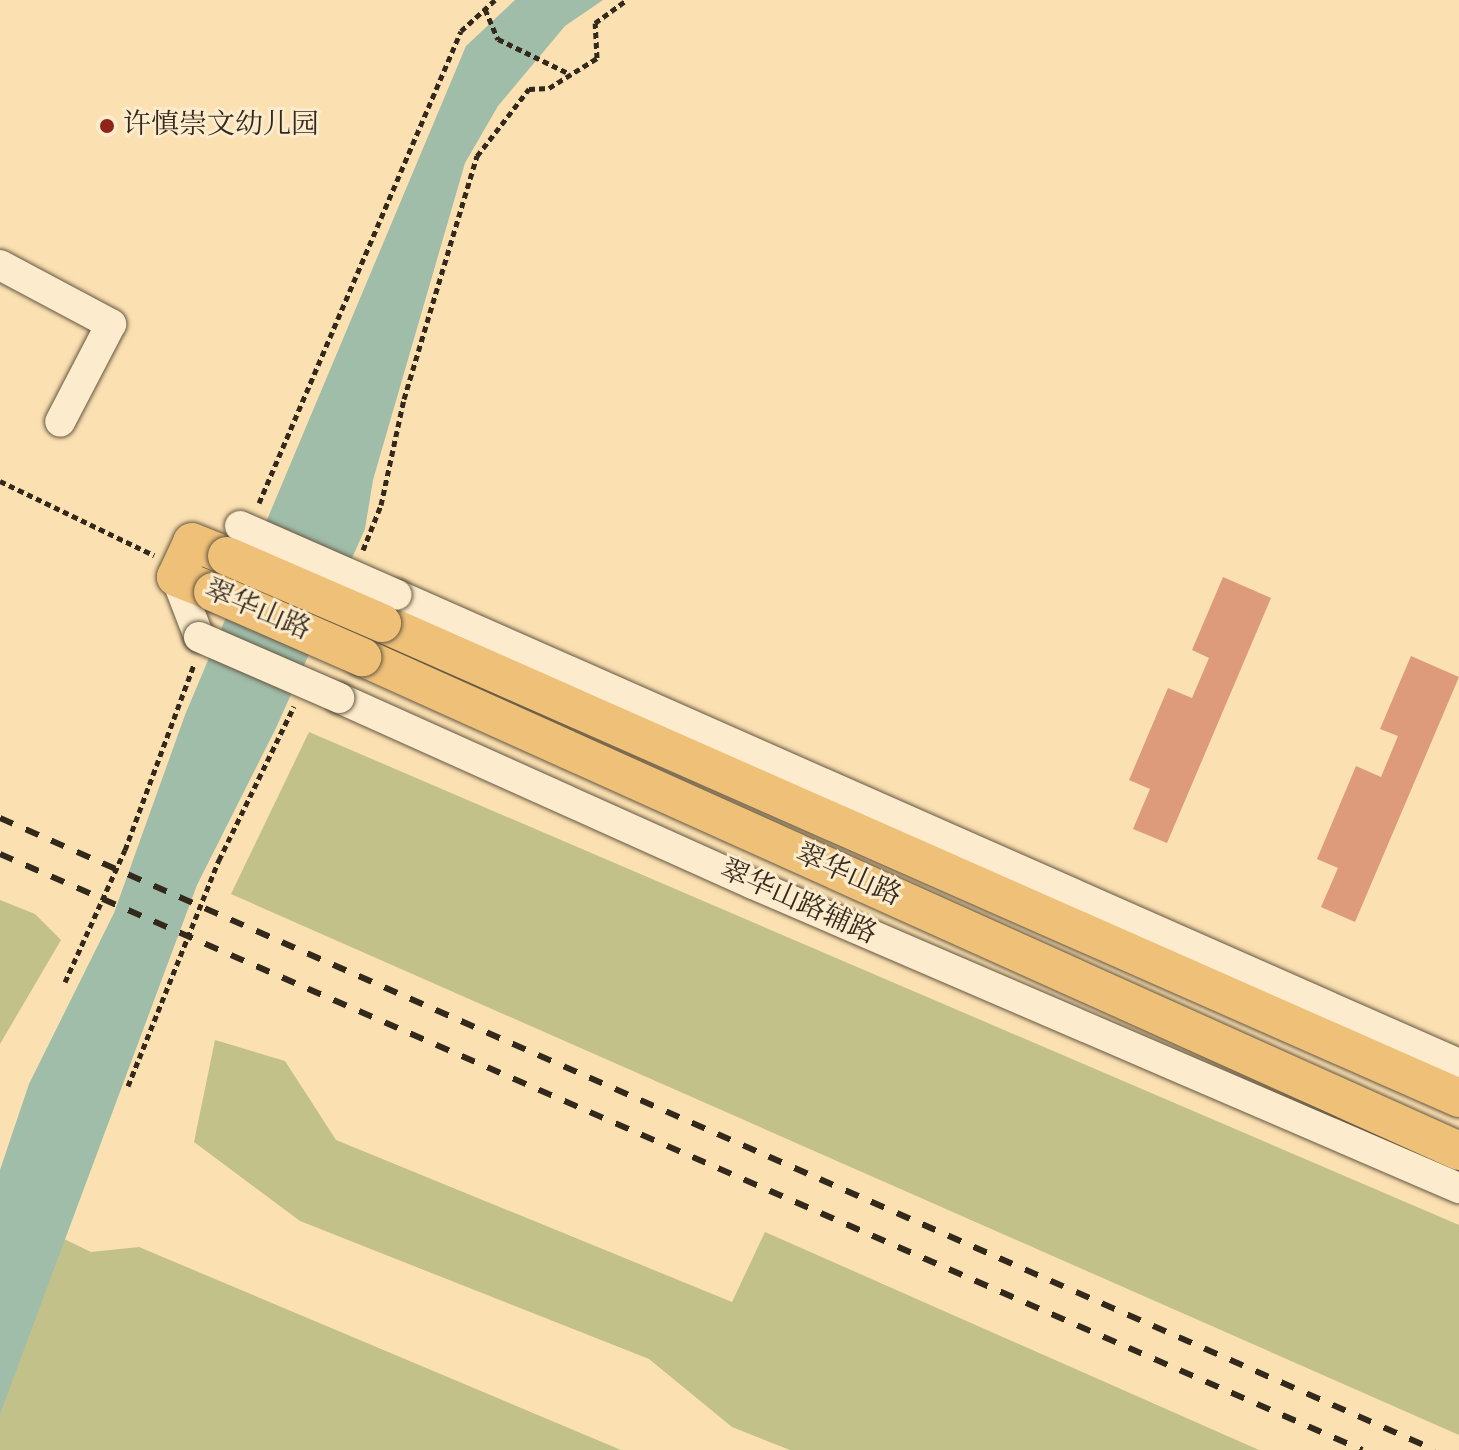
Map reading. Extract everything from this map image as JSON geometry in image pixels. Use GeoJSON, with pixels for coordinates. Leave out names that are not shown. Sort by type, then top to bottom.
{"type":"FeatureCollection","features":[{"type":"Feature","properties":{"kind":"main road","name":"翠华山路"},"geometry":{"type":"LineString","coordinates":[[1459,1098],[390,609],[241,531],[183,562],[213,592],[1459,1151]]}},
{"type":"Feature","properties":{"kind":"street"},"geometry":{"type":"LineString","coordinates":[[0,265],[111,324],[60,422]]}},
{"type":"Feature","properties":{"kind":"street"},"geometry":{"type":"LineString","coordinates":[[183,562],[198,646]]}},
{"type":"Feature","properties":{"kind":"street"},"geometry":{"type":"LineString","coordinates":[[390,609],[1459,1064]]}},
{"type":"Feature","properties":{"kind":"street","name":"翠华山路辅路"},"geometry":{"type":"LineString","coordinates":[[198,646],[339,698],[753,884],[1459,1188]]}},
{"type":"Feature","properties":{"kind":"path"},"geometry":{"type":"LineString","coordinates":[[241,531],[461,31],[495,0]]}},
{"type":"Feature","properties":{"kind":"path"},"geometry":{"type":"LineString","coordinates":[[361,555],[381,505],[404,399],[477,156],[529,89],[549,88],[597,58],[595,23],[627,0]]}},
{"type":"Feature","properties":{"kind":"path"},"geometry":{"type":"LineString","coordinates":[[485,9],[498,39],[570,74]]}},
{"type":"Feature","properties":{"kind":"path"},"geometry":{"type":"LineString","coordinates":[[0,481],[183,562]]}},
{"type":"Feature","properties":{"kind":"path"},"geometry":{"type":"LineString","coordinates":[[65,982],[125,850],[198,646]]}},
{"type":"Feature","properties":{"kind":"path"},"geometry":{"type":"LineString","coordinates":[[128,1086],[219,860],[298,697]]}},
{"type":"Feature","properties":{"kind":"shaded area"},"geometry":{"type":"Polygon","coordinates":[[[515,0],[603,0],[565,26],[498,106],[465,163],[373,480],[365,529],[276,728],[197,885],[0,1414],[0,1170],[29,1084],[114,913],[185,715],[466,46],[515,0]]]}},
{"type":"Feature","properties":{"kind":"shaded area"},"geometry":{"type":"Polygon","coordinates":[[[309,732],[1459,1225],[1459,1435],[231,894],[309,732]]]}},
{"type":"Feature","properties":{"kind":"shaded area"},"geometry":{"type":"Polygon","coordinates":[[[0,900],[35,914],[61,940],[0,1044],[0,900]]]}},
{"type":"Feature","properties":{"kind":"shaded area"},"geometry":{"type":"Polygon","coordinates":[[[215,1040],[285,1061],[336,1140],[732,1302],[765,1232],[1259,1450],[790,1450],[732,1427],[649,1359],[300,1221],[194,1142],[215,1040]]]}},
{"type":"Feature","properties":{"kind":"shaded area"},"geometry":{"type":"Polygon","coordinates":[[[0,1208],[91,1252],[139,1247],[621,1450],[0,1450],[0,1208]]]}},
{"type":"Feature","properties":{"kind":"building"},"geometry":{"type":"Polygon","coordinates":[[[1223,577],[1271,598],[1167,843],[1133,829],[1150,789],[1129,780],[1168,688],[1192,698],[1209,658],[1192,650],[1223,577]]]}},
{"type":"Feature","properties":{"kind":"building"},"geometry":{"type":"Polygon","coordinates":[[[1411,656],[1459,677],[1355,922],[1321,907],[1338,868],[1317,859],[1356,766],[1381,777],[1398,736],[1380,729],[1411,656]]]}},
{"type":"Feature","properties":{"kind":"railway"},"geometry":{"type":"LineString","coordinates":[[0,818],[1435,1450]]}},
{"type":"Feature","properties":{"kind":"railway"},"geometry":{"type":"LineString","coordinates":[[0,854],[1362,1450]]}},
{"type":"Feature","properties":{"kind":"place","name":"许慎崇文幼儿园"},"geometry":{"type":"Point","coordinates":[107,126]}}]}
